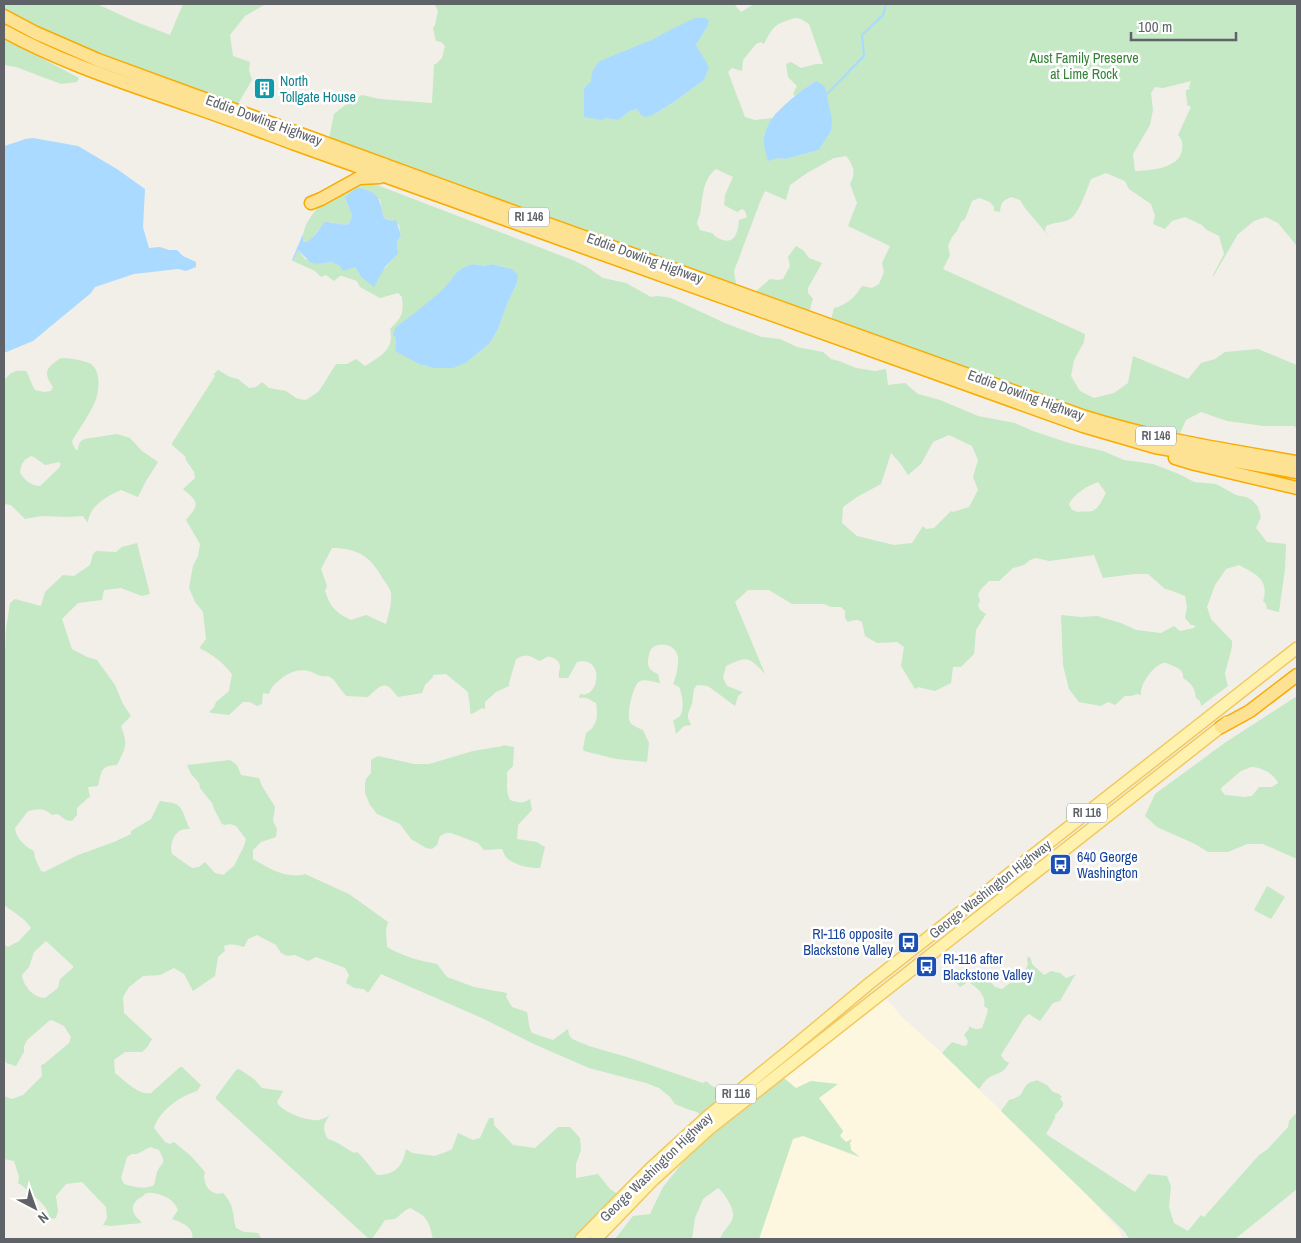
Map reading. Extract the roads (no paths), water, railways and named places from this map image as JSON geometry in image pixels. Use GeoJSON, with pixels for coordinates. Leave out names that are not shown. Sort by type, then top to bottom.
{"type":"FeatureCollection","features":[{"type":"Feature","properties":{"kind":"highway","name":"Eddie Dowling Highway"},"geometry":{"type":"LineString","coordinates":[[4,16],[44,37],[98,60],[459,192],[1067,410],[1158,437],[1297,462]]}},
{"type":"Feature","properties":{"kind":"highway","name":"Eddie Dowling Highway"},"geometry":{"type":"LineString","coordinates":[[4,31],[105,76],[1064,420],[1180,452],[1297,472]]}},
{"type":"Feature","properties":{"kind":"highway"},"geometry":{"type":"LineString","coordinates":[[311,203],[359,178],[372,176],[390,177]]}},
{"type":"Feature","properties":{"kind":"highway"},"geometry":{"type":"LineString","coordinates":[[1131,440],[1160,453],[1195,464],[1297,488]]}},
{"type":"Feature","properties":{"kind":"highway"},"geometry":{"type":"LineString","coordinates":[[1257,455],[1297,456]]}},
{"type":"Feature","properties":{"kind":"highway"},"geometry":{"type":"LineString","coordinates":[[1221,728],[1250,712],[1297,676]]}},
{"type":"Feature","properties":{"kind":"main road","name":"George Washington Highway"},"geometry":{"type":"LineString","coordinates":[[596,1239],[611,1216],[651,1168],[694,1128],[864,988],[1297,648]]}},
{"type":"Feature","properties":{"kind":"main road","name":"George Washington Highway"},"geometry":{"type":"LineString","coordinates":[[581,1239],[611,1216],[716,1124],[1297,667]]}},
{"type":"Feature","properties":{"kind":"main road"},"geometry":{"type":"LineString","coordinates":[[1008,875],[1017,887]]}},
{"type":"Feature","properties":{"kind":"water"},"geometry":{"type":"Polygon","coordinates":[[[695,18],[709,20],[696,45],[709,67],[704,80],[653,115],[645,117],[637,109],[630,111],[618,120],[584,117],[584,88],[591,81],[592,72],[600,61],[654,39],[695,18]]]}},
{"type":"Feature","properties":{"kind":"water"},"geometry":{"type":"Polygon","coordinates":[[[817,81],[825,87],[832,120],[831,131],[819,150],[785,159],[777,158],[768,161],[764,137],[771,121],[777,112],[795,96],[817,81]]]}},
{"type":"Feature","properties":{"kind":"water"},"geometry":{"type":"Polygon","coordinates":[[[33,138],[78,146],[117,169],[145,189],[143,227],[149,248],[160,247],[177,250],[183,256],[196,262],[196,267],[186,271],[178,269],[134,274],[95,287],[91,293],[33,341],[4,353],[4,146],[33,138]]]}},
{"type":"Feature","properties":{"kind":"water"},"geometry":{"type":"Polygon","coordinates":[[[358,188],[370,192],[377,197],[380,201],[384,218],[392,221],[396,220],[401,235],[397,242],[398,254],[385,267],[374,287],[361,277],[355,267],[343,271],[340,266],[331,262],[317,264],[310,262],[298,250],[292,260],[303,234],[303,242],[313,237],[325,222],[349,224],[352,215],[345,198],[358,188]]]}},
{"type":"Feature","properties":{"kind":"water"},"geometry":{"type":"Polygon","coordinates":[[[474,264],[484,266],[491,264],[512,269],[518,275],[517,283],[498,329],[490,343],[467,362],[453,368],[432,368],[421,365],[395,351],[396,338],[393,335],[396,327],[444,289],[457,272],[474,264]]]}},
{"type":"Feature","properties":{"kind":"waterway"},"geometry":{"type":"LineString","coordinates":[[825,96],[864,56],[862,35],[883,15],[886,4]]}},
{"type":"Feature","properties":{"kind":"place","name":"North Tollgate House"},"geometry":{"type":"Point","coordinates":[264,89]}},
{"type":"Feature","properties":{"kind":"place","name":"640 George Washington"},"geometry":{"type":"Point","coordinates":[1061,865]}},
{"type":"Feature","properties":{"kind":"place","name":"RI-116 opposite Blackstone Valley"},"geometry":{"type":"Point","coordinates":[909,942]}},
{"type":"Feature","properties":{"kind":"place","name":"RI-116 after Blackstone Valley"},"geometry":{"type":"Point","coordinates":[927,967]}},
{"type":"Feature","properties":{"kind":"park label","name":"Aust Family Preserve at Lime Rock"},"geometry":{"type":"Point","coordinates":[1084,66]}}]}
